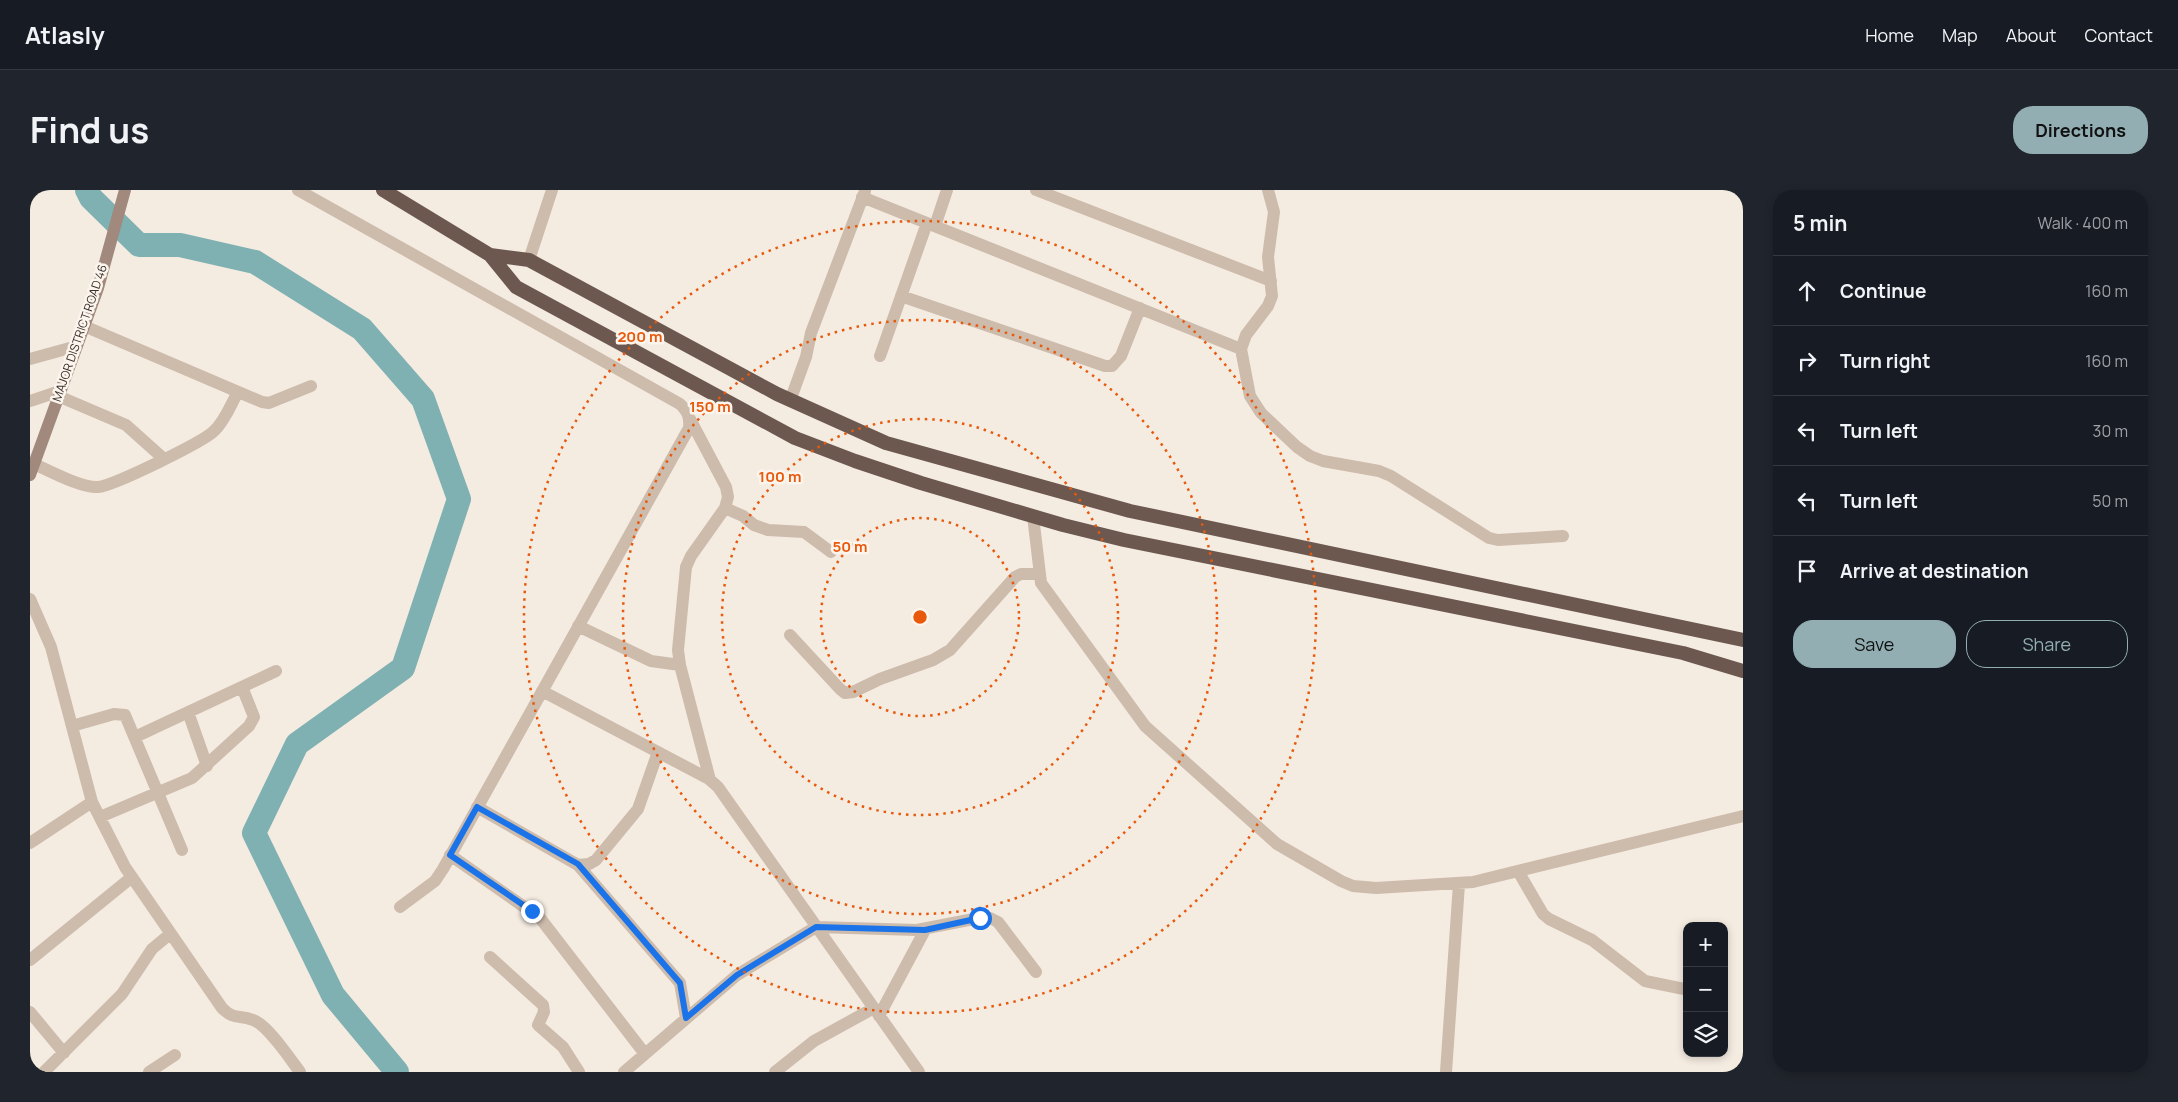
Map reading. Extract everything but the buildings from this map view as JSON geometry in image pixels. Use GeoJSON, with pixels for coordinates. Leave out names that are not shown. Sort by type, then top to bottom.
{"type":"FeatureCollection","features":[{"type":"Feature","properties":{"kind":"highway"},"geometry":{"type":"LineString","coordinates":[[383,190],[490,255],[516,287],[795,438],[863,464],[1033,516],[1124,540],[1683,653],[1743,671]]}},
{"type":"Feature","properties":{"kind":"highway"},"geometry":{"type":"LineString","coordinates":[[490,255],[529,260],[790,401],[886,443],[1130,511],[1743,640]]}},
{"type":"Feature","properties":{"kind":"main road","name":"MAJOR DISTRICT ROAD 46"},"geometry":{"type":"LineString","coordinates":[[32,470],[98,288],[124,195]]}},
{"type":"Feature","properties":{"kind":"street"},"geometry":{"type":"LineString","coordinates":[[298,190],[680,404],[688,411],[690,419],[726,487],[728,497],[725,508],[691,556],[686,567],[679,634],[680,665],[710,780]]}},
{"type":"Feature","properties":{"kind":"street"},"geometry":{"type":"LineString","coordinates":[[529,260],[552,190]]}},
{"type":"Feature","properties":{"kind":"street"},"geometry":{"type":"LineString","coordinates":[[880,356],[901,296],[947,190]]}},
{"type":"Feature","properties":{"kind":"street"},"geometry":{"type":"LineString","coordinates":[[1036,190],[1271,281]]}},
{"type":"Feature","properties":{"kind":"street"},"geometry":{"type":"LineString","coordinates":[[1268,190],[1274,212],[1268,257],[1271,281],[1270,301],[1246,336],[1242,349],[1250,396],[1255,405],[1297,447],[1310,456],[1323,461],[1379,471],[1391,476],[1489,538],[1498,540],[1562,536]]}},
{"type":"Feature","properties":{"kind":"street"},"geometry":{"type":"LineString","coordinates":[[790,401],[806,357],[811,333],[864,194],[931,225],[1242,349]]}},
{"type":"Feature","properties":{"kind":"street"},"geometry":{"type":"LineString","coordinates":[[901,296],[1105,366],[1112,366],[1121,356],[1140,308]]}},
{"type":"Feature","properties":{"kind":"street"},"geometry":{"type":"LineString","coordinates":[[84,326],[238,392],[269,403],[311,386]]}},
{"type":"Feature","properties":{"kind":"street"},"geometry":{"type":"LineString","coordinates":[[30,359],[77,346]]}},
{"type":"Feature","properties":{"kind":"street"},"geometry":{"type":"LineString","coordinates":[[32,470],[97,487],[164,459],[216,430],[238,392]]}},
{"type":"Feature","properties":{"kind":"street"},"geometry":{"type":"LineString","coordinates":[[30,401],[59,394],[126,425],[164,459]]}},
{"type":"Feature","properties":{"kind":"street"},"geometry":{"type":"LineString","coordinates":[[400,907],[435,881],[689,428],[690,419]]}},
{"type":"Feature","properties":{"kind":"street"},"geometry":{"type":"LineString","coordinates":[[725,508],[743,516],[754,525],[768,530],[804,532],[831,552]]}},
{"type":"Feature","properties":{"kind":"street"},"geometry":{"type":"LineString","coordinates":[[1033,516],[1041,583],[1145,726],[1277,844],[1341,881],[1353,886],[1376,888],[1459,884],[1743,816]]}},
{"type":"Feature","properties":{"kind":"street"},"geometry":{"type":"LineString","coordinates":[[790,635],[840,689],[845,693],[853,692],[880,679],[933,660],[950,650],[1008,583],[1021,574],[1040,574]]}},
{"type":"Feature","properties":{"kind":"street"},"geometry":{"type":"LineString","coordinates":[[30,599],[51,647],[92,802],[132,877],[222,1008],[229,1015],[254,1020],[263,1027],[300,1072]]}},
{"type":"Feature","properties":{"kind":"street"},"geometry":{"type":"LineString","coordinates":[[578,626],[651,661],[680,665]]}},
{"type":"Feature","properties":{"kind":"street"},"geometry":{"type":"LineString","coordinates":[[135,737],[276,671]]}},
{"type":"Feature","properties":{"kind":"street"},"geometry":{"type":"LineString","coordinates":[[100,817],[192,778],[207,766],[249,726],[254,717],[242,687]]}},
{"type":"Feature","properties":{"kind":"street"},"geometry":{"type":"LineString","coordinates":[[542,690],[710,780],[718,787],[919,1072]]}},
{"type":"Feature","properties":{"kind":"street"},"geometry":{"type":"LineString","coordinates":[[188,712],[207,766]]}},
{"type":"Feature","properties":{"kind":"street"},"geometry":{"type":"LineString","coordinates":[[72,726],[120,714],[128,719],[182,850]]}},
{"type":"Feature","properties":{"kind":"street"},"geometry":{"type":"LineString","coordinates":[[578,864],[589,864],[596,860],[634,817],[658,752]]}},
{"type":"Feature","properties":{"kind":"street"},"geometry":{"type":"LineString","coordinates":[[30,844],[92,802]]}},
{"type":"Feature","properties":{"kind":"street"},"geometry":{"type":"LineString","coordinates":[[477,807],[578,864],[680,983],[686,1018]]}},
{"type":"Feature","properties":{"kind":"street"},"geometry":{"type":"LineString","coordinates":[[450,855],[540,918],[644,1054]]}},
{"type":"Feature","properties":{"kind":"street"},"geometry":{"type":"LineString","coordinates":[[1518,871],[1543,914],[1548,919],[1592,940],[1645,981],[1683,989]]}},
{"type":"Feature","properties":{"kind":"street"},"geometry":{"type":"LineString","coordinates":[[30,960],[132,877]]}},
{"type":"Feature","properties":{"kind":"street"},"geometry":{"type":"LineString","coordinates":[[1446,1072],[1459,884]]}},
{"type":"Feature","properties":{"kind":"street"},"geometry":{"type":"LineString","coordinates":[[624,1072],[737,975],[816,927],[925,930],[980,918],[990,918],[998,922],[1036,972]]}},
{"type":"Feature","properties":{"kind":"street"},"geometry":{"type":"LineString","coordinates":[[775,1072],[814,1041],[876,1012],[925,930]]}},
{"type":"Feature","properties":{"kind":"street"},"geometry":{"type":"LineString","coordinates":[[47,1071],[122,994],[152,949],[170,934]]}},
{"type":"Feature","properties":{"kind":"street"},"geometry":{"type":"LineString","coordinates":[[490,957],[543,1005],[544,1012],[538,1022],[539,1027],[563,1047],[579,1072]]}},
{"type":"Feature","properties":{"kind":"street"},"geometry":{"type":"LineString","coordinates":[[30,1012],[64,1052]]}},
{"type":"Feature","properties":{"kind":"street"},"geometry":{"type":"LineString","coordinates":[[149,1072],[175,1055]]}},
{"type":"Feature","properties":{"kind":"waterway"},"geometry":{"type":"LineString","coordinates":[[87,190],[91,198],[139,245],[180,245],[255,262],[362,329],[423,399],[459,499],[403,668],[297,744],[254,833],[333,995],[397,1072]]}},
{"type":"Feature","properties":{"kind":"route"},"geometry":{"type":"LineString","coordinates":[[532,911],[450,855],[477,807],[578,864],[680,983],[683,990],[686,1018],[737,975],[816,927],[925,930],[980,918]]}}]}
